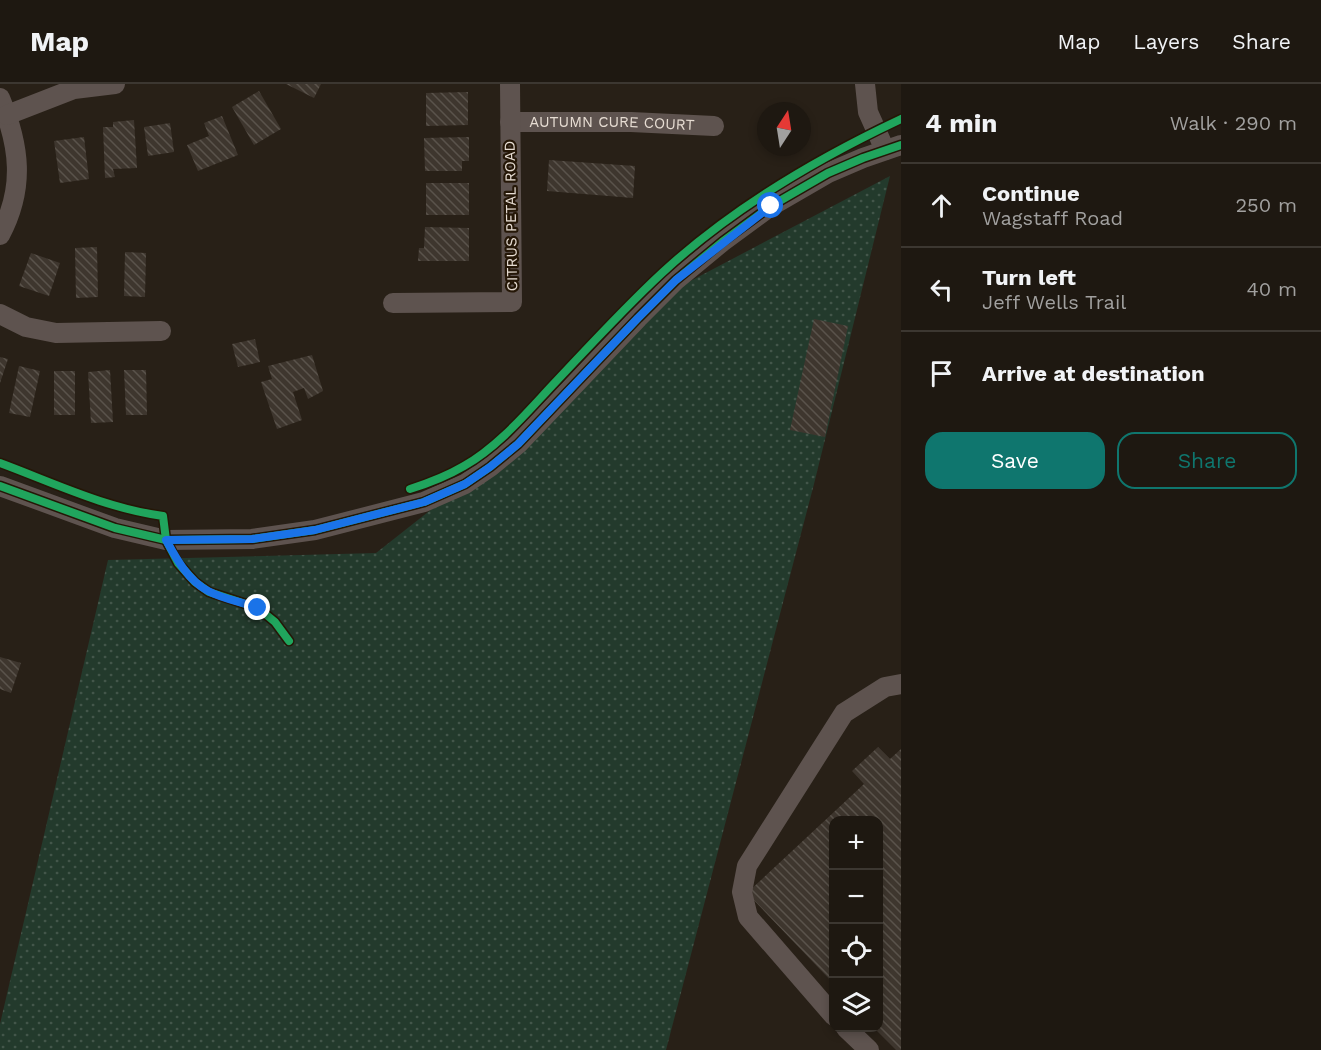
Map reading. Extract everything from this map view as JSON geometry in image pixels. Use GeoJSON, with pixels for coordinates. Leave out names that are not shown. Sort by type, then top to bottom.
{"type":"FeatureCollection","features":[{"type":"Feature","properties":{"kind":"street"},"geometry":{"type":"LineString","coordinates":[[0,235],[16,192],[18,166],[14,138],[4,107],[74,89],[115,84]]}},
{"type":"Feature","properties":{"kind":"street","name":"CITRUS PETAL ROAD"},"geometry":{"type":"LineString","coordinates":[[393,303],[512,302],[510,84]]}},
{"type":"Feature","properties":{"kind":"street"},"geometry":{"type":"LineString","coordinates":[[0,486],[115,528],[166,540],[252,539],[315,530],[424,502],[465,484],[518,444],[645,310],[676,280],[722,242],[771,206],[828,173],[893,147],[868,112],[865,84]]}},
{"type":"Feature","properties":{"kind":"street","name":"AUTUMN CURE COURT"},"geometry":{"type":"LineString","coordinates":[[510,122],[631,122],[714,126]]}},
{"type":"Feature","properties":{"kind":"street"},"geometry":{"type":"LineString","coordinates":[[0,314],[26,327],[56,333],[161,331]]}},
{"type":"Feature","properties":{"kind":"street"},"geometry":{"type":"LineString","coordinates":[[829,1010],[748,917],[742,892],[747,866],[844,713],[885,687],[901,684]]}},
{"type":"Feature","properties":{"kind":"street"},"geometry":{"type":"LineString","coordinates":[[850,1032],[869,1050]]}},
{"type":"Feature","properties":{"kind":"green space"},"geometry":{"type":"Polygon","coordinates":[[[890,176],[814,484],[666,1050],[0,1050],[0,1024],[108,560],[376,553],[541,423],[679,287],[890,176]]]}},
{"type":"Feature","properties":{"kind":"building"},"geometry":{"type":"Polygon","coordinates":[[[286,84],[321,84],[314,98],[286,84]]]}},
{"type":"Feature","properties":{"kind":"building"},"geometry":{"type":"Polygon","coordinates":[[[259,91],[281,129],[254,145],[232,107],[259,91]]]}},
{"type":"Feature","properties":{"kind":"building"},"geometry":{"type":"Polygon","coordinates":[[[468,92],[468,125],[426,126],[426,93],[468,92]]]}},
{"type":"Feature","properties":{"kind":"building"},"geometry":{"type":"Polygon","coordinates":[[[222,116],[238,155],[198,171],[187,145],[209,136],[204,123],[222,116]]]}},
{"type":"Feature","properties":{"kind":"building"},"geometry":{"type":"Polygon","coordinates":[[[134,120],[137,168],[113,169],[115,177],[105,178],[103,127],[113,127],[113,122],[134,120]]]}},
{"type":"Feature","properties":{"kind":"building"},"geometry":{"type":"Polygon","coordinates":[[[170,123],[174,152],[148,156],[144,127],[170,123]]]}},
{"type":"Feature","properties":{"kind":"building"},"geometry":{"type":"Polygon","coordinates":[[[84,137],[89,179],[60,183],[54,141],[84,137]]]}},
{"type":"Feature","properties":{"kind":"building"},"geometry":{"type":"Polygon","coordinates":[[[469,137],[469,161],[462,161],[462,171],[425,171],[424,138],[469,137]]]}},
{"type":"Feature","properties":{"kind":"building"},"geometry":{"type":"Polygon","coordinates":[[[549,160],[635,166],[633,198],[547,191],[549,160]]]}},
{"type":"Feature","properties":{"kind":"building"},"geometry":{"type":"Polygon","coordinates":[[[426,183],[469,183],[469,215],[426,215],[426,183]]]}},
{"type":"Feature","properties":{"kind":"building"},"geometry":{"type":"Polygon","coordinates":[[[425,227],[469,228],[469,261],[418,261],[419,248],[424,248],[425,227]]]}},
{"type":"Feature","properties":{"kind":"building"},"geometry":{"type":"Polygon","coordinates":[[[97,247],[98,297],[76,298],[75,248],[97,247]]]}},
{"type":"Feature","properties":{"kind":"building"},"geometry":{"type":"Polygon","coordinates":[[[125,252],[146,253],[145,297],[124,296],[125,252]]]}},
{"type":"Feature","properties":{"kind":"building"},"geometry":{"type":"Polygon","coordinates":[[[31,253],[60,263],[49,296],[19,286],[31,253]]]}},
{"type":"Feature","properties":{"kind":"building"},"geometry":{"type":"Polygon","coordinates":[[[814,319],[848,326],[825,437],[790,430],[814,319]]]}},
{"type":"Feature","properties":{"kind":"building"},"geometry":{"type":"Polygon","coordinates":[[[255,339],[260,362],[238,367],[232,344],[255,339]]]}},
{"type":"Feature","properties":{"kind":"building"},"geometry":{"type":"Polygon","coordinates":[[[312,355],[323,391],[308,399],[304,388],[293,392],[302,420],[277,429],[261,382],[272,379],[268,366],[312,355]]]}},
{"type":"Feature","properties":{"kind":"building"},"geometry":{"type":"Polygon","coordinates":[[[0,357],[8,359],[0,383],[0,357]]]}},
{"type":"Feature","properties":{"kind":"building"},"geometry":{"type":"Polygon","coordinates":[[[19,366],[40,371],[30,417],[9,413],[19,366]]]}},
{"type":"Feature","properties":{"kind":"building"},"geometry":{"type":"Polygon","coordinates":[[[110,370],[113,422],[91,423],[88,372],[110,370]]]}},
{"type":"Feature","properties":{"kind":"building"},"geometry":{"type":"Polygon","coordinates":[[[124,370],[146,370],[147,415],[126,415],[124,370]]]}},
{"type":"Feature","properties":{"kind":"building"},"geometry":{"type":"Polygon","coordinates":[[[54,371],[75,371],[75,415],[54,415],[54,371]]]}},
{"type":"Feature","properties":{"kind":"building"},"geometry":{"type":"Polygon","coordinates":[[[0,657],[21,663],[11,693],[0,689],[0,657]]]}},
{"type":"Feature","properties":{"kind":"building"},"geometry":{"type":"Polygon","coordinates":[[[878,747],[890,759],[901,749],[901,1050],[896,1050],[878,1032],[883,1032],[883,816],[830,816],[864,784],[852,771],[878,747]]]}},
{"type":"Feature","properties":{"kind":"building"},"geometry":{"type":"Polygon","coordinates":[[[829,817],[829,979],[747,893],[829,817]]]}},
{"type":"Feature","properties":{"kind":"cycle path"},"geometry":{"type":"LineString","coordinates":[[410,489],[458,470],[498,441],[647,287],[716,228],[806,168],[901,119]]}},
{"type":"Feature","properties":{"kind":"cycle path"},"geometry":{"type":"LineString","coordinates":[[0,486],[115,528],[166,540],[252,539],[315,530],[424,502],[465,484],[518,444],[676,280],[722,242],[771,206],[828,173],[901,145]]}},
{"type":"Feature","properties":{"kind":"cycle path"},"geometry":{"type":"LineString","coordinates":[[0,463],[100,501],[163,516],[166,540],[178,563],[195,582],[209,592],[258,608],[275,622],[289,641]]}},
{"type":"Feature","properties":{"kind":"route"},"geometry":{"type":"LineString","coordinates":[[258,608],[209,592],[195,582],[178,562],[166,540],[252,539],[315,530],[424,502],[465,484],[518,444],[676,280],[771,206]]}}]}
